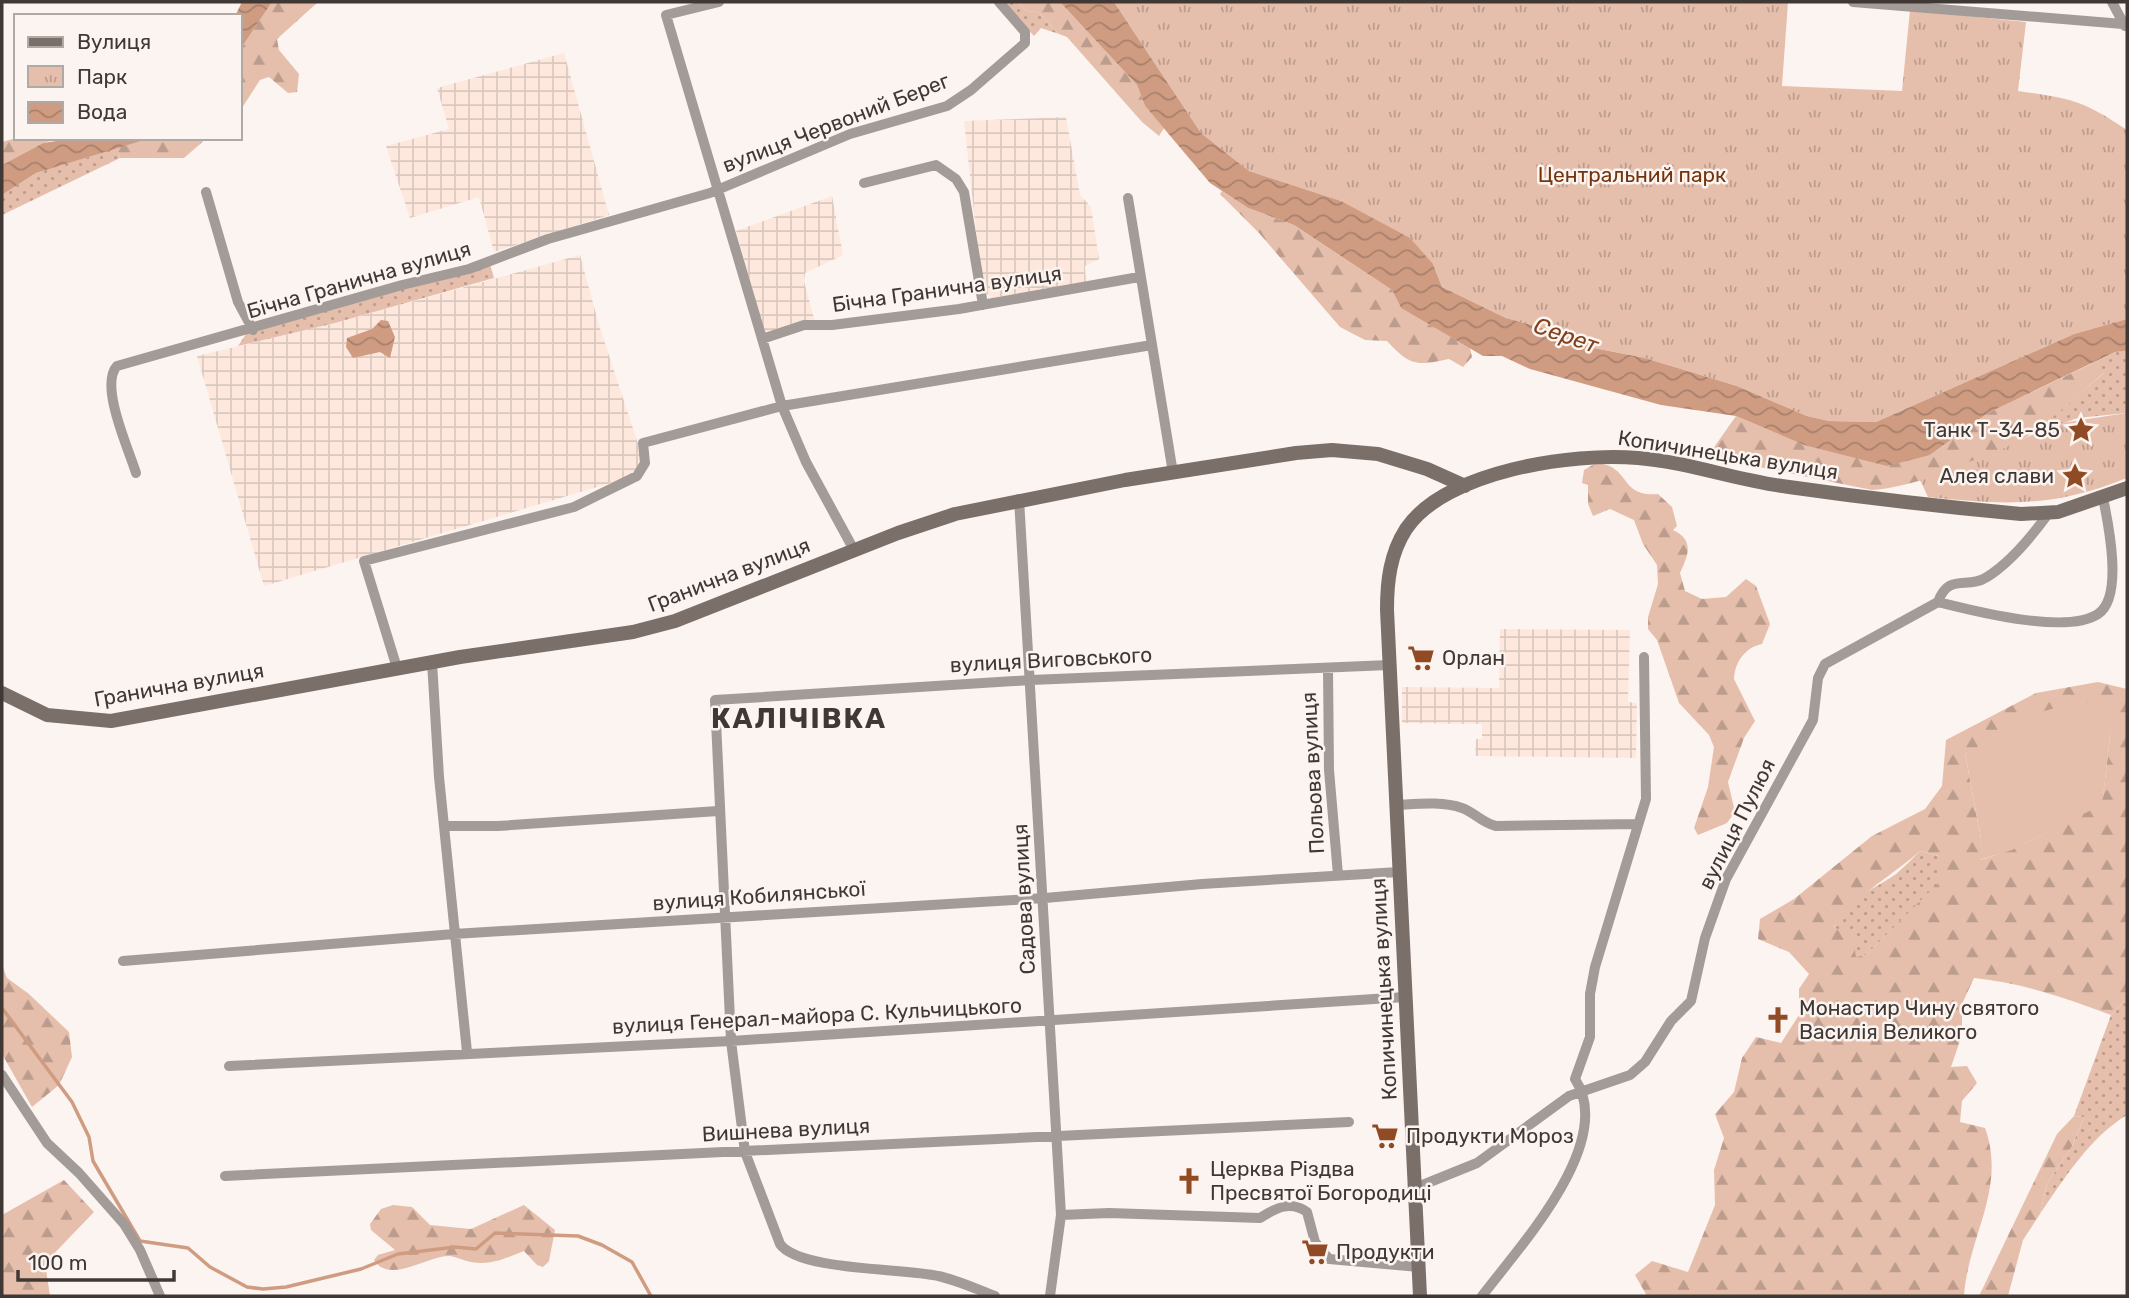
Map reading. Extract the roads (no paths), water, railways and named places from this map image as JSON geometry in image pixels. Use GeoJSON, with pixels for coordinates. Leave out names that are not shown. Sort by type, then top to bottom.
{"type":"FeatureCollection","features":[{"type":"Feature","properties":{"kind":"main road","name":"Гранична вулиця"},"geometry":{"type":"LineString","coordinates":[[2,693],[47,715],[83,721],[111,721],[397,668],[662,625],[930,522],[1019,499],[1296,453],[1350,451],[1397,458],[1465,486]]}},
{"type":"Feature","properties":{"kind":"main road","name":"Копичинецька вулиця"},"geometry":{"type":"LineString","coordinates":[[1420,1296],[1389,665],[1388,580],[1395,551],[1419,513],[1465,486],[1497,475],[1555,463],[1622,457],[1654,460],[1786,487],[1966,509],[2048,514],[2127,488]]}},
{"type":"Feature","properties":{"kind":"street"},"geometry":{"type":"LineString","coordinates":[[719,2],[666,15],[782,406],[806,462],[854,550]]}},
{"type":"Feature","properties":{"kind":"street","name":"вулиця Червоний Берег"},"geometry":{"type":"LineString","coordinates":[[717,190],[850,134],[930,113],[956,101],[1025,43],[1025,32],[999,2]]}},
{"type":"Feature","properties":{"kind":"street"},"geometry":{"type":"LineString","coordinates":[[1853,2],[2125,26]]}},
{"type":"Feature","properties":{"kind":"street"},"geometry":{"type":"LineString","coordinates":[[2112,2],[2125,26]]}},
{"type":"Feature","properties":{"kind":"street"},"geometry":{"type":"LineString","coordinates":[[864,183],[936,165],[956,179],[965,198],[983,305]]}},
{"type":"Feature","properties":{"kind":"street","name":"Бічна Гранична вулиця"},"geometry":{"type":"LineString","coordinates":[[136,473],[111,393],[110,377],[113,370],[124,363],[253,330],[401,285],[469,270],[548,239],[717,190]]}},
{"type":"Feature","properties":{"kind":"street"},"geometry":{"type":"LineString","coordinates":[[206,192],[238,302],[253,330]]}},
{"type":"Feature","properties":{"kind":"street"},"geometry":{"type":"LineString","coordinates":[[1128,198],[1139,277],[1174,472]]}},
{"type":"Feature","properties":{"kind":"street","name":"Бічна Гранична вулиця"},"geometry":{"type":"LineString","coordinates":[[762,339],[804,325],[832,325],[983,305],[1139,277]]}},
{"type":"Feature","properties":{"kind":"street"},"geometry":{"type":"LineString","coordinates":[[397,668],[364,561],[565,510],[638,476],[645,463],[643,443],[782,406],[1152,345]]}},
{"type":"Feature","properties":{"kind":"street"},"geometry":{"type":"LineString","coordinates":[[1938,602],[2034,621],[2069,620],[2098,614],[2104,607],[2113,572],[2113,548],[2103,498]]}},
{"type":"Feature","properties":{"kind":"street","name":"Садова вулиця"},"geometry":{"type":"LineString","coordinates":[[1019,499],[1045,898],[1049,1022],[1061,1216],[1050,1296]]}},
{"type":"Feature","properties":{"kind":"street","name":"вулиця Пулюя"},"geometry":{"type":"LineString","coordinates":[[1415,1188],[1477,1163],[1569,1096],[1630,1075],[1645,1062],[1671,1021],[1691,1002],[1705,938],[1726,880],[1813,720],[1821,668],[1869,638],[1938,602],[1942,591],[1950,584],[1982,580],[1991,574],[2021,546],[2048,514]]}},
{"type":"Feature","properties":{"kind":"street"},"geometry":{"type":"LineString","coordinates":[[1482,1296],[1564,1183],[1583,1142],[1584,1093],[1575,1079],[1590,1037],[1590,994],[1646,799],[1644,657]]}},
{"type":"Feature","properties":{"kind":"street"},"geometry":{"type":"LineString","coordinates":[[432,662],[454,934],[467,1052]]}},
{"type":"Feature","properties":{"kind":"street","name":"вулиця Виговського"},"geometry":{"type":"LineString","coordinates":[[718,811],[715,700],[1031,680],[1389,665]]}},
{"type":"Feature","properties":{"kind":"street","name":"Польова вулиця"},"geometry":{"type":"LineString","coordinates":[[1328,669],[1329,770],[1338,875]]}},
{"type":"Feature","properties":{"kind":"street"},"geometry":{"type":"LineString","coordinates":[[1396,805],[1442,804],[1464,808],[1477,819],[1496,826],[1638,824]]}},
{"type":"Feature","properties":{"kind":"street"},"geometry":{"type":"LineString","coordinates":[[445,826],[498,826],[718,811],[731,1041],[745,1152],[779,1244],[789,1254],[841,1265],[938,1276],[995,1296]]}},
{"type":"Feature","properties":{"kind":"street","name":"вулиця Кобилянської"},"geometry":{"type":"LineString","coordinates":[[123,961],[454,934],[1045,898],[1399,872]]}},
{"type":"Feature","properties":{"kind":"street","name":"вулиця Генерал-майора С. Кульчицького"},"geometry":{"type":"LineString","coordinates":[[229,1066],[467,1052],[731,1041],[1405,998]]}},
{"type":"Feature","properties":{"kind":"street"},"geometry":{"type":"LineString","coordinates":[[2,1074],[47,1143],[79,1173],[124,1224],[140,1250],[160,1296]]}},
{"type":"Feature","properties":{"kind":"street","name":"Вишнева вулиця"},"geometry":{"type":"LineString","coordinates":[[225,1176],[1349,1122]]}},
{"type":"Feature","properties":{"kind":"street"},"geometry":{"type":"LineString","coordinates":[[1061,1216],[1109,1213],[1260,1218],[1281,1207],[1295,1206],[1307,1212],[1315,1242],[1329,1259],[1419,1267]]}},
{"type":"Feature","properties":{"kind":"water"},"geometry":{"type":"Polygon","coordinates":[[[242,2],[272,2],[242,47],[242,14],[236,14],[242,2]]]}},
{"type":"Feature","properties":{"kind":"water"},"geometry":{"type":"Polygon","coordinates":[[[1060,2],[1114,2],[1201,133],[1249,171],[1341,201],[1410,238],[1433,264],[1442,287],[1506,318],[1561,333],[1594,348],[1645,358],[1737,386],[1807,416],[1829,421],[1876,422],[2074,334],[2127,319],[2127,351],[2115,352],[1988,413],[1930,455],[1887,466],[1804,445],[1736,416],[1661,405],[1530,369],[1502,356],[1483,356],[1401,308],[1392,290],[1294,225],[1248,208],[1210,183],[1145,106],[1137,85],[1060,2]]]}},
{"type":"Feature","properties":{"kind":"water"},"geometry":{"type":"Polygon","coordinates":[[[63,140],[144,140],[36,173],[2,195],[2,165],[43,143],[63,140]]]}},
{"type":"Feature","properties":{"kind":"water"},"geometry":{"type":"Polygon","coordinates":[[[381,320],[388,321],[395,337],[390,358],[380,352],[353,358],[346,347],[347,338],[372,329],[381,320]]]}},
{"type":"Feature","properties":{"kind":"waterway"},"geometry":{"type":"LineString","coordinates":[[2,1008],[72,1102],[89,1137],[93,1161],[140,1241],[188,1248],[210,1267],[247,1287],[263,1289],[286,1287],[361,1269],[398,1254],[455,1247],[476,1249],[495,1233],[578,1236],[602,1245],[632,1262],[651,1296]]}},
{"type":"Feature","properties":{"kind":"place","name":"Танк Т-34-85"},"geometry":{"type":"Point","coordinates":[2081,430]}},
{"type":"Feature","properties":{"kind":"place","name":"Алея слави"},"geometry":{"type":"Point","coordinates":[2075,476]}},
{"type":"Feature","properties":{"kind":"place","name":"Орлан"},"geometry":{"type":"Point","coordinates":[1421,658]}},
{"type":"Feature","properties":{"kind":"place","name":"Монастир Чину святого Василія Великого"},"geometry":{"type":"Point","coordinates":[1778,1020]}},
{"type":"Feature","properties":{"kind":"place","name":"Продукти Мороз"},"geometry":{"type":"Point","coordinates":[1385,1136]}},
{"type":"Feature","properties":{"kind":"place","name":"Церква Різдва Пресвятої Богородиці"},"geometry":{"type":"Point","coordinates":[1189,1181]}},
{"type":"Feature","properties":{"kind":"place","name":"Продукти"},"geometry":{"type":"Point","coordinates":[1315,1252]}},
{"type":"Feature","properties":{"kind":"district","name":"КАЛІЧІВКА"},"geometry":{"type":"Point","coordinates":[799,718]}},
{"type":"Feature","properties":{"kind":"park label","name":"Центральний парк"},"geometry":{"type":"Point","coordinates":[1632,175]}},
{"type":"Feature","properties":{"kind":"water label","name":"Серет"},"geometry":{"type":"Point","coordinates":[1566,335]}}]}
